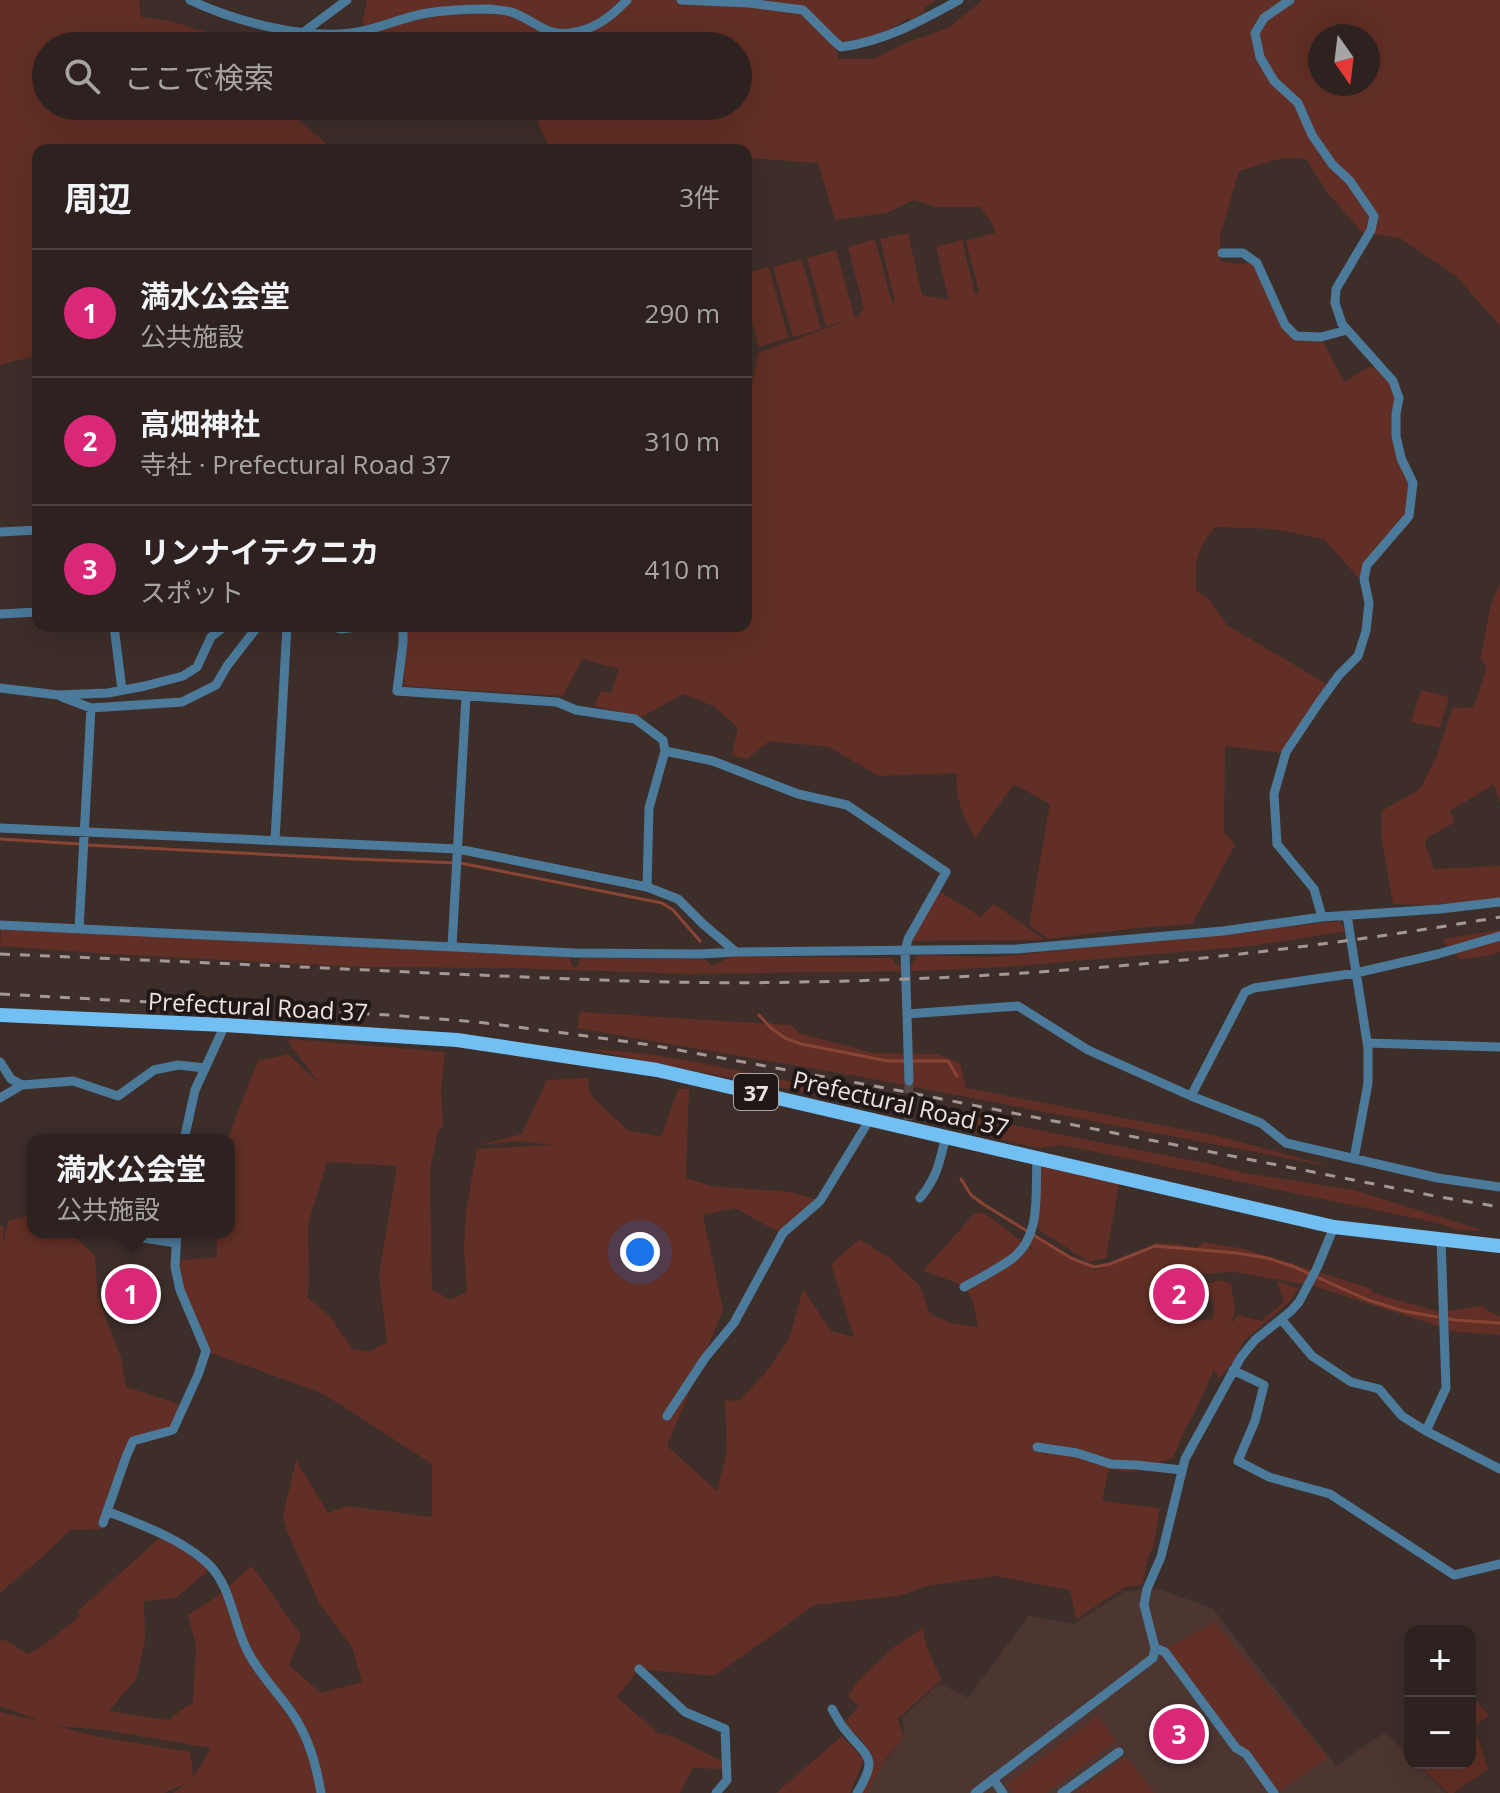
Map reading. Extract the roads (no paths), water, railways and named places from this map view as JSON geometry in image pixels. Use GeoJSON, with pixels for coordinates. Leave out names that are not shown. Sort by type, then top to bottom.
{"type":"FeatureCollection","features":[{"type":"Feature","properties":{"kind":"main road","name":"Prefectural Road 37"},"geometry":{"type":"LineString","coordinates":[[0,1015],[457,1040],[657,1070],[870,1119],[908,1124],[946,1136],[1334,1227],[1500,1246]]}},
{"type":"Feature","properties":{"kind":"street"},"geometry":{"type":"LineString","coordinates":[[190,0],[270,28],[312,32]]}},
{"type":"Feature","properties":{"kind":"street"},"geometry":{"type":"LineString","coordinates":[[305,31],[347,0]]}},
{"type":"Feature","properties":{"kind":"street"},"geometry":{"type":"LineString","coordinates":[[572,32],[595,27],[627,0]]}},
{"type":"Feature","properties":{"kind":"street"},"geometry":{"type":"LineString","coordinates":[[681,0],[749,3],[803,10],[841,47],[886,37],[959,0]]}},
{"type":"Feature","properties":{"kind":"street"},"geometry":{"type":"LineString","coordinates":[[1290,0],[1264,18],[1255,33],[1260,57],[1274,81],[1298,103],[1312,135],[1374,216],[1371,230],[1336,289],[1335,303],[1342,324],[1393,381],[1399,398],[1396,436],[1401,458],[1413,483],[1409,516],[1367,565],[1364,579],[1369,603],[1366,631],[1358,656],[1339,675],[1286,752],[1274,794],[1277,844],[1314,889],[1322,917]]}},
{"type":"Feature","properties":{"kind":"street"},"geometry":{"type":"LineString","coordinates":[[356,32],[421,15],[477,9],[510,11],[544,31],[556,32]]}},
{"type":"Feature","properties":{"kind":"street"},"geometry":{"type":"LineString","coordinates":[[1222,253],[1243,253],[1257,263],[1285,325],[1296,336],[1321,337],[1347,330]]}},
{"type":"Feature","properties":{"kind":"street"},"geometry":{"type":"LineString","coordinates":[[0,532],[32,530]]}},
{"type":"Feature","properties":{"kind":"street"},"geometry":{"type":"LineString","coordinates":[[0,614],[32,612]]}},
{"type":"Feature","properties":{"kind":"street"},"geometry":{"type":"LineString","coordinates":[[115,632],[122,690]]}},
{"type":"Feature","properties":{"kind":"street"},"geometry":{"type":"LineString","coordinates":[[0,688],[58,695],[108,693],[183,676],[197,667],[211,637],[217,632]]}},
{"type":"Feature","properties":{"kind":"street"},"geometry":{"type":"LineString","coordinates":[[58,695],[91,708],[182,702],[216,685],[253,632]]}},
{"type":"Feature","properties":{"kind":"street"},"geometry":{"type":"LineString","coordinates":[[275,840],[287,632]]}},
{"type":"Feature","properties":{"kind":"street"},"geometry":{"type":"LineString","coordinates":[[403,632],[397,691],[557,702],[576,710],[635,719],[663,740],[665,751],[649,808],[647,887]]}},
{"type":"Feature","properties":{"kind":"street"},"geometry":{"type":"LineString","coordinates":[[452,947],[466,696]]}},
{"type":"Feature","properties":{"kind":"street"},"geometry":{"type":"LineString","coordinates":[[79,929],[91,708]]}},
{"type":"Feature","properties":{"kind":"street"},"geometry":{"type":"LineString","coordinates":[[665,751],[713,761],[798,794],[847,805],[946,872],[908,939],[905,951],[909,1076]]}},
{"type":"Feature","properties":{"kind":"street"},"geometry":{"type":"LineString","coordinates":[[0,828],[458,849],[647,887],[678,899],[736,952]]}},
{"type":"Feature","properties":{"kind":"street"},"geometry":{"type":"LineString","coordinates":[[0,925],[575,953],[905,951],[1017,949],[1500,902]]}},
{"type":"Feature","properties":{"kind":"street"},"geometry":{"type":"LineString","coordinates":[[1347,915],[1367,1043],[1368,1083],[1354,1159]]}},
{"type":"Feature","properties":{"kind":"street"},"geometry":{"type":"LineString","coordinates":[[1191,1096],[1245,992],[1254,988],[1356,973],[1500,936]]}},
{"type":"Feature","properties":{"kind":"street"},"geometry":{"type":"LineString","coordinates":[[907,1014],[1018,1006],[1088,1050],[1261,1123],[1286,1143],[1438,1178],[1500,1187]]}},
{"type":"Feature","properties":{"kind":"street"},"geometry":{"type":"LineString","coordinates":[[185,1134],[195,1090],[225,1025]]}},
{"type":"Feature","properties":{"kind":"street"},"geometry":{"type":"LineString","coordinates":[[1367,1043],[1500,1047]]}},
{"type":"Feature","properties":{"kind":"street"},"geometry":{"type":"LineString","coordinates":[[0,1062],[11,1079],[22,1085]]}},
{"type":"Feature","properties":{"kind":"street"},"geometry":{"type":"LineString","coordinates":[[0,1098],[22,1085],[73,1081],[118,1096],[154,1070],[178,1065],[205,1068]]}},
{"type":"Feature","properties":{"kind":"street"},"geometry":{"type":"LineString","coordinates":[[667,1416],[705,1358],[734,1323],[783,1233],[820,1201],[870,1119]]}},
{"type":"Feature","properties":{"kind":"street"},"geometry":{"type":"LineString","coordinates":[[920,1198],[938,1170],[946,1136]]}},
{"type":"Feature","properties":{"kind":"street"},"geometry":{"type":"LineString","coordinates":[[964,1287],[1012,1259],[1024,1247],[1031,1233],[1037,1158]]}},
{"type":"Feature","properties":{"kind":"street"},"geometry":{"type":"LineString","coordinates":[[975,1793],[1153,1658],[1155,1648],[1144,1605],[1147,1589],[1161,1557],[1185,1459],[1241,1357],[1255,1340],[1299,1302],[1334,1227]]}},
{"type":"Feature","properties":{"kind":"street"},"geometry":{"type":"LineString","coordinates":[[103,1523],[133,1441],[173,1430],[206,1351],[180,1290],[175,1267],[176,1238]]}},
{"type":"Feature","properties":{"kind":"street"},"geometry":{"type":"LineString","coordinates":[[1426,1431],[1446,1388],[1441,1239]]}},
{"type":"Feature","properties":{"kind":"street"},"geometry":{"type":"LineString","coordinates":[[1281,1319],[1312,1356],[1351,1382],[1379,1389],[1402,1416],[1500,1469]]}},
{"type":"Feature","properties":{"kind":"street"},"geometry":{"type":"LineString","coordinates":[[1233,1370],[1264,1385],[1255,1421],[1238,1461],[1269,1477],[1330,1494],[1454,1575],[1500,1564]]}},
{"type":"Feature","properties":{"kind":"street"},"geometry":{"type":"LineString","coordinates":[[1037,1447],[1077,1453],[1111,1464],[1182,1470]]}},
{"type":"Feature","properties":{"kind":"street"},"geometry":{"type":"LineString","coordinates":[[107,1511],[172,1539],[205,1560],[219,1575],[245,1647],[309,1743],[321,1793]]}},
{"type":"Feature","properties":{"kind":"street"},"geometry":{"type":"LineString","coordinates":[[1155,1648],[1165,1652],[1236,1748],[1246,1754],[1274,1793]]}},
{"type":"Feature","properties":{"kind":"street"},"geometry":{"type":"LineString","coordinates":[[639,1669],[685,1712],[725,1729],[727,1780],[716,1793]]}},
{"type":"Feature","properties":{"kind":"street"},"geometry":{"type":"LineString","coordinates":[[832,1709],[846,1731],[868,1755],[870,1764],[857,1793]]}},
{"type":"Feature","properties":{"kind":"street"},"geometry":{"type":"LineString","coordinates":[[1062,1793],[1119,1752]]}},
{"type":"Feature","properties":{"kind":"street"},"geometry":{"type":"LineString","coordinates":[[993,1779],[1003,1793]]}},
{"type":"Feature","properties":{"kind":"waterway"},"geometry":{"type":"LineString","coordinates":[[0,839],[80,844]]}},
{"type":"Feature","properties":{"kind":"waterway"},"geometry":{"type":"LineString","coordinates":[[88,845],[460,863],[662,903],[673,910],[700,941]]}},
{"type":"Feature","properties":{"kind":"waterway"},"geometry":{"type":"LineString","coordinates":[[759,1015],[785,1038],[801,1044],[888,1061],[948,1061],[957,1076]]}},
{"type":"Feature","properties":{"kind":"waterway"},"geometry":{"type":"LineString","coordinates":[[961,1179],[971,1195],[983,1204],[1071,1258],[1094,1267],[1155,1246],[1237,1253],[1292,1266],[1368,1300],[1403,1311],[1455,1320],[1500,1323]]}},
{"type":"Feature","properties":{"kind":"tunnel"},"geometry":{"type":"LineString","coordinates":[[908,1120],[909,1081]]}},
{"type":"Feature","properties":{"kind":"railway"},"geometry":{"type":"LineString","coordinates":[[0,954],[708,983],[889,980],[1152,963],[1326,943],[1500,917]]}},
{"type":"Feature","properties":{"kind":"railway"},"geometry":{"type":"LineString","coordinates":[[0,994],[389,1015],[477,1022],[651,1045],[1500,1207]]}},
{"type":"Feature","properties":{"kind":"place","name":"満水公会堂"},"geometry":{"type":"Point","coordinates":[131,1294]}},
{"type":"Feature","properties":{"kind":"place","name":"高畑神社"},"geometry":{"type":"Point","coordinates":[1179,1294]}},
{"type":"Feature","properties":{"kind":"place","name":"リンナイテクニカ"},"geometry":{"type":"Point","coordinates":[1179,1734]}}]}
